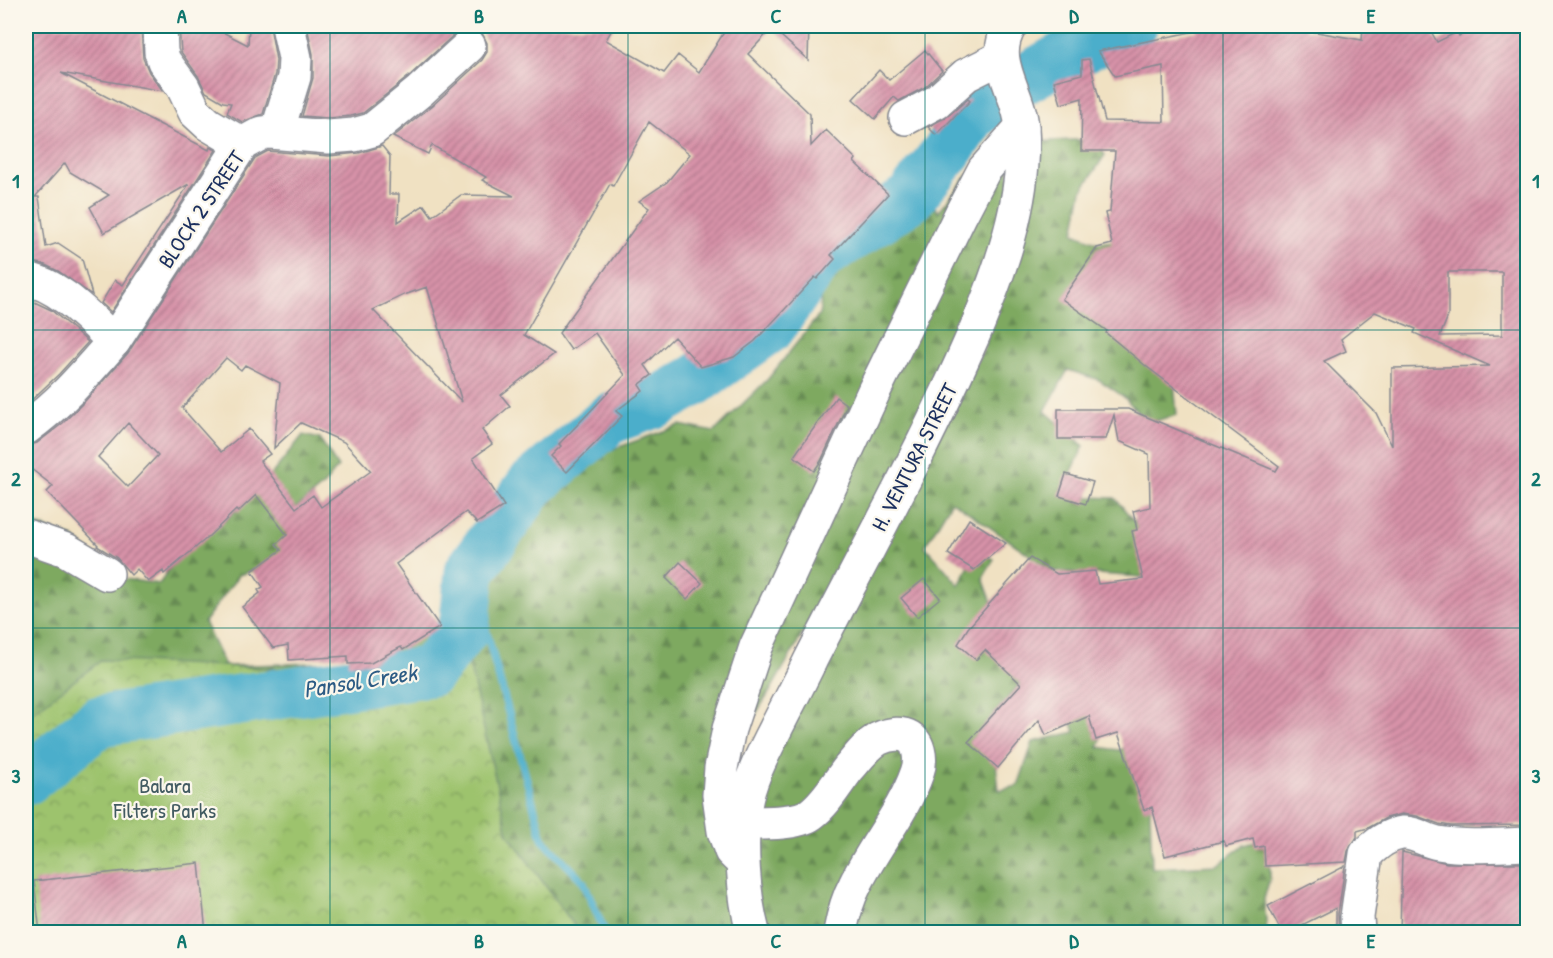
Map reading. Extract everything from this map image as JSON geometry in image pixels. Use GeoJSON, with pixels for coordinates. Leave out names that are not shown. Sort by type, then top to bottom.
{"type":"FeatureCollection","features":[{"type":"Feature","properties":{"kind":"street"},"geometry":{"type":"LineString","coordinates":[[160,26],[161,52],[164,61],[183,87],[195,112],[208,124],[243,144]]}},
{"type":"Feature","properties":{"kind":"street"},"geometry":{"type":"LineString","coordinates":[[277,132],[294,77],[295,58],[288,26]]}},
{"type":"Feature","properties":{"kind":"street"},"geometry":{"type":"LineString","coordinates":[[906,118],[936,102],[966,75],[1003,66],[1006,32],[1010,26]]}},
{"type":"Feature","properties":{"kind":"street","name":"BLOCK 2 STREET"},"geometry":{"type":"LineString","coordinates":[[26,428],[69,392],[114,341],[243,144],[262,133],[277,132],[328,137],[354,135],[372,130],[420,91],[469,46]]}},
{"type":"Feature","properties":{"kind":"street","name":"H. VENTURA STREET"},"geometry":{"type":"LineString","coordinates":[[753,933],[744,864],[745,806],[750,784],[938,411],[994,283],[1013,219],[1022,163],[1021,118],[1003,66]]}},
{"type":"Feature","properties":{"kind":"street"},"geometry":{"type":"LineString","coordinates":[[744,864],[731,851],[724,831],[719,795],[721,768],[729,729],[756,647],[875,389],[961,214],[984,170],[1021,118]]}},
{"type":"Feature","properties":{"kind":"street"},"geometry":{"type":"LineString","coordinates":[[26,279],[49,285],[114,341]]}},
{"type":"Feature","properties":{"kind":"street"},"geometry":{"type":"LineString","coordinates":[[26,536],[66,550],[107,574]]}},
{"type":"Feature","properties":{"kind":"street"},"geometry":{"type":"LineString","coordinates":[[744,823],[798,819],[810,815],[825,801],[864,749],[879,738],[896,733],[909,736],[917,745],[918,772],[855,885],[843,915],[840,933]]}},
{"type":"Feature","properties":{"kind":"street"},"geometry":{"type":"LineString","coordinates":[[1358,933],[1357,917],[1366,854],[1387,837],[1403,833],[1436,843],[1462,846],[1527,844]]}},
{"type":"Feature","properties":{"kind":"green space"},"geometry":{"type":"Polygon","coordinates":[[[1005,129],[1010,187],[963,337],[912,442],[769,693],[732,752],[744,932],[26,932],[26,521],[72,537],[125,579],[159,584],[177,559],[259,490],[303,435],[320,439],[338,467],[323,486],[286,516],[303,541],[273,564],[239,575],[204,622],[225,666],[347,662],[406,629],[438,624],[456,574],[594,456],[680,425],[714,432],[768,379],[819,315],[826,265],[928,196],[938,212],[1005,129]]]}},
{"type":"Feature","properties":{"kind":"green space"},"geometry":{"type":"Polygon","coordinates":[[[1094,139],[1105,155],[1082,190],[1074,233],[1098,243],[1148,237],[1172,360],[1177,415],[1148,423],[1124,397],[1099,380],[1068,370],[1045,411],[1084,446],[1060,496],[1115,498],[1147,537],[1157,578],[1053,571],[952,501],[925,546],[959,585],[977,551],[994,559],[983,578],[995,611],[1033,668],[971,741],[996,764],[999,790],[1018,786],[1033,742],[1075,732],[1059,689],[1106,727],[1098,747],[1119,750],[1143,742],[1162,783],[1150,809],[1152,868],[1217,865],[1244,845],[1270,838],[1270,878],[1264,899],[1267,932],[764,932],[754,869],[761,782],[986,344],[1030,142],[1094,139]]]}},
{"type":"Feature","properties":{"kind":"green space","name":"Balara Filters Parks"},"geometry":{"type":"Polygon","coordinates":[[[461,628],[508,834],[579,932],[26,932],[26,717],[102,660],[362,673],[461,628]]]}},
{"type":"Feature","properties":{"kind":"building"},"geometry":{"type":"Polygon","coordinates":[[[26,26],[141,26],[143,58],[149,72],[163,91],[61,73],[209,150],[210,147],[216,150],[111,312],[101,303],[115,280],[123,285],[189,184],[104,233],[90,207],[109,195],[70,172],[65,163],[35,197],[39,197],[46,247],[58,243],[82,259],[92,295],[58,271],[43,264],[26,261],[26,26]]]}},
{"type":"Feature","properties":{"kind":"building"},"geometry":{"type":"Polygon","coordinates":[[[179,26],[211,26],[248,45],[249,26],[270,26],[276,60],[275,74],[263,114],[242,122],[227,113],[231,103],[223,102],[206,92],[181,52],[179,26]]]}},
{"type":"Feature","properties":{"kind":"building"},"geometry":{"type":"Polygon","coordinates":[[[307,26],[614,26],[606,40],[664,73],[678,55],[699,72],[728,26],[809,26],[808,60],[772,28],[748,54],[810,114],[811,146],[826,130],[856,159],[854,162],[888,194],[831,255],[835,259],[817,279],[815,277],[755,341],[734,357],[701,367],[674,337],[645,365],[652,375],[639,385],[643,391],[616,411],[622,416],[567,472],[551,456],[561,446],[559,444],[625,375],[595,333],[571,350],[559,333],[649,208],[639,201],[667,182],[690,154],[649,122],[613,186],[610,184],[524,335],[554,354],[501,395],[510,406],[482,430],[492,444],[473,458],[504,506],[477,523],[466,512],[396,564],[440,627],[403,650],[401,647],[371,663],[348,664],[348,656],[289,660],[288,645],[273,648],[242,607],[260,593],[258,590],[263,587],[252,571],[281,550],[276,544],[287,535],[256,495],[164,574],[163,571],[148,582],[137,569],[131,575],[117,558],[97,546],[47,492],[53,486],[26,465],[26,446],[37,443],[63,423],[128,353],[255,158],[268,151],[329,156],[359,153],[382,146],[390,156],[389,194],[399,194],[398,222],[424,205],[432,216],[461,195],[514,196],[482,180],[486,177],[432,145],[428,154],[393,137],[433,105],[482,60],[487,52],[487,43],[482,33],[474,28],[466,28],[457,32],[408,77],[363,113],[351,116],[328,118],[302,116],[313,78],[313,54],[307,26]],[[427,287],[373,310],[462,402],[427,287]],[[226,358],[182,408],[221,452],[249,429],[270,454],[260,461],[296,508],[313,495],[321,507],[371,471],[344,442],[301,423],[274,448],[280,383],[245,365],[241,370],[226,358]],[[128,423],[98,457],[128,487],[158,455],[128,423]]]}},
{"type":"Feature","properties":{"kind":"building"},"geometry":{"type":"Polygon","coordinates":[[[1196,26],[1306,26],[1306,30],[1362,40],[1363,26],[1403,28],[1428,26],[1437,42],[1457,32],[1459,36],[1476,26],[1527,26],[1527,825],[1451,826],[1402,814],[1386,818],[1357,831],[1357,837],[1348,851],[1346,862],[1265,866],[1264,846],[1255,848],[1253,839],[1226,846],[1224,841],[1165,856],[1152,807],[1144,810],[1118,733],[1096,740],[1089,716],[1046,735],[1039,720],[998,768],[968,742],[1021,684],[985,650],[976,660],[958,644],[968,628],[1030,558],[1057,574],[1095,571],[1098,584],[1143,579],[1132,531],[1137,530],[1133,511],[1150,507],[1149,454],[1119,441],[1114,415],[1106,439],[1058,439],[1058,409],[1128,409],[1276,471],[1279,466],[1147,367],[1106,333],[1107,331],[1062,299],[1097,248],[1112,244],[1105,213],[1110,212],[1115,151],[1081,151],[1082,98],[1061,104],[1054,81],[1082,74],[1082,60],[1089,59],[1105,121],[1164,122],[1163,66],[1115,76],[1098,51],[1197,31],[1196,26]],[[1448,272],[1448,316],[1440,336],[1502,335],[1502,272],[1448,272]],[[1375,312],[1341,339],[1346,351],[1324,361],[1376,413],[1392,446],[1392,368],[1490,366],[1414,333],[1416,329],[1375,312]]]}},
{"type":"Feature","properties":{"kind":"building"},"geometry":{"type":"Polygon","coordinates":[[[925,50],[942,71],[925,87],[899,101],[894,97],[875,119],[853,99],[879,70],[889,80],[925,50]]]}},
{"type":"Feature","properties":{"kind":"building"},"geometry":{"type":"Polygon","coordinates":[[[968,99],[970,101],[936,135],[928,127],[948,116],[968,99]]]}},
{"type":"Feature","properties":{"kind":"building"},"geometry":{"type":"Polygon","coordinates":[[[26,298],[51,310],[88,342],[26,405],[26,298]]]}},
{"type":"Feature","properties":{"kind":"building"},"geometry":{"type":"Polygon","coordinates":[[[836,397],[847,405],[814,471],[794,456],[836,397]]]}},
{"type":"Feature","properties":{"kind":"building"},"geometry":{"type":"Polygon","coordinates":[[[1066,474],[1093,482],[1086,504],[1059,496],[1066,474]]]}},
{"type":"Feature","properties":{"kind":"building"},"geometry":{"type":"Polygon","coordinates":[[[969,519],[1006,543],[974,570],[948,554],[969,519]]]}},
{"type":"Feature","properties":{"kind":"building"},"geometry":{"type":"Polygon","coordinates":[[[680,562],[702,583],[687,599],[666,578],[680,562]]]}},
{"type":"Feature","properties":{"kind":"building"},"geometry":{"type":"Polygon","coordinates":[[[924,579],[940,598],[917,617],[901,598],[924,579]]]}},
{"type":"Feature","properties":{"kind":"building"},"geometry":{"type":"Polygon","coordinates":[[[1402,852],[1447,863],[1526,863],[1527,932],[1400,933],[1402,852]]]}},
{"type":"Feature","properties":{"kind":"building"},"geometry":{"type":"Polygon","coordinates":[[[199,863],[206,933],[40,933],[34,881],[199,863]]]}},
{"type":"Feature","properties":{"kind":"building"},"geometry":{"type":"Polygon","coordinates":[[[1345,866],[1338,914],[1339,929],[1336,929],[1336,908],[1282,933],[1268,906],[1345,866]]]}},
{"type":"Feature","properties":{"kind":"waterway"},"geometry":{"type":"LineString","coordinates":[[26,780],[100,721],[431,671],[464,629],[470,571],[531,485],[610,419],[657,402],[696,380],[770,328],[821,255],[909,199],[971,117],[1002,92],[1070,53],[1132,26]]}},
{"type":"Feature","properties":{"kind":"waterway","name":"Pansol Creek"},"geometry":{"type":"LineString","coordinates":[[470,571],[543,840],[583,881],[605,932]]}}]}
